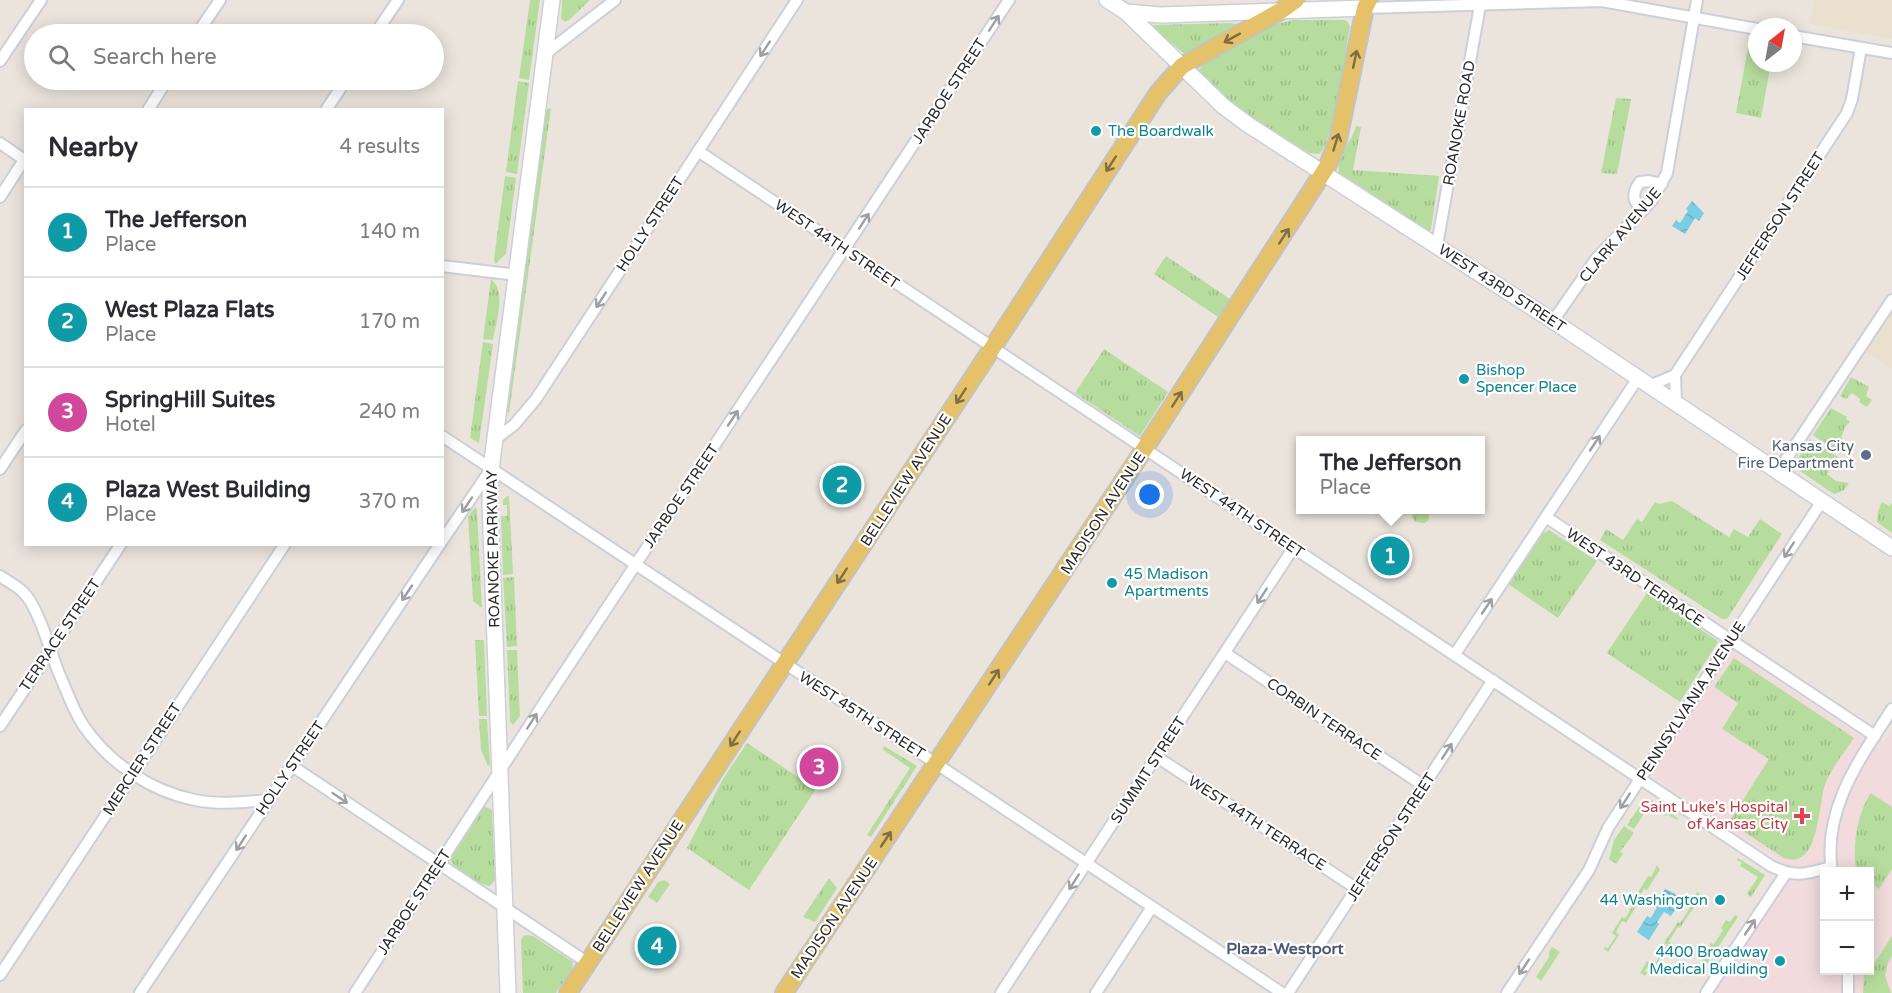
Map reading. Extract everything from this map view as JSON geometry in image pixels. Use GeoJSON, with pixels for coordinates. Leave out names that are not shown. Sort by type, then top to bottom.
{"type":"FeatureCollection","features":[{"type":"Feature","properties":{"kind":"main road","name":"MADISON AVENUE"},"geometry":{"type":"LineString","coordinates":[[784,993],[937,764],[1324,173],[1338,140],[1367,4]]}},
{"type":"Feature","properties":{"kind":"main road","name":"BELLEVIEW AVENUE"},"geometry":{"type":"LineString","coordinates":[[568,993],[1158,93],[1182,66],[1289,5]]}},
{"type":"Feature","properties":{"kind":"street"},"geometry":{"type":"LineString","coordinates":[[25,24],[41,0]]}},
{"type":"Feature","properties":{"kind":"street"},"geometry":{"type":"LineString","coordinates":[[204,24],[220,0]]}},
{"type":"Feature","properties":{"kind":"street"},"geometry":{"type":"LineString","coordinates":[[382,24],[398,0]]}},
{"type":"Feature","properties":{"kind":"street","name":"ROANOKE PARKWAY"},"geometry":{"type":"LineString","coordinates":[[508,993],[490,504],[491,469],[552,0]]}},
{"type":"Feature","properties":{"kind":"street"},"geometry":{"type":"LineString","coordinates":[[545,54],[615,0]]}},
{"type":"Feature","properties":{"kind":"street","name":"HOLLY STREET"},"geometry":{"type":"LineString","coordinates":[[494,440],[514,425],[536,399],[797,0]]}},
{"type":"Feature","properties":{"kind":"street","name":"JARBOE STREET"},"geometry":{"type":"LineString","coordinates":[[355,993],[438,863],[1009,0]]}},
{"type":"Feature","properties":{"kind":"street","name":"WEST 43RD STREET"},"geometry":{"type":"LineString","coordinates":[[1107,0],[1126,12],[1223,106],[1553,321],[1892,548]]}},
{"type":"Feature","properties":{"kind":"street","name":"CLARK AVENUE"},"geometry":{"type":"LineString","coordinates":[[1553,321],[1596,259],[1652,200],[1667,173],[1696,0]]}},
{"type":"Feature","properties":{"kind":"street"},"geometry":{"type":"LineString","coordinates":[[1126,12],[1160,15],[1289,5],[1602,1],[1748,27]]}},
{"type":"Feature","properties":{"kind":"street","name":"ROANOKE ROAD"},"geometry":{"type":"LineString","coordinates":[[1437,245],[1480,2]]}},
{"type":"Feature","properties":{"kind":"street"},"geometry":{"type":"LineString","coordinates":[[0,61],[24,25]]}},
{"type":"Feature","properties":{"kind":"street"},"geometry":{"type":"LineString","coordinates":[[1802,38],[1892,53]]}},
{"type":"Feature","properties":{"kind":"street","name":"JEFFERSON STREET"},"geometry":{"type":"LineString","coordinates":[[1675,375],[1847,112],[1852,99],[1861,48]]}},
{"type":"Feature","properties":{"kind":"street"},"geometry":{"type":"LineString","coordinates":[[149,108],[161,90]]}},
{"type":"Feature","properties":{"kind":"street"},"geometry":{"type":"LineString","coordinates":[[327,108],[339,90]]}},
{"type":"Feature","properties":{"kind":"street"},"geometry":{"type":"LineString","coordinates":[[0,143],[24,159]]}},
{"type":"Feature","properties":{"kind":"street","name":"WEST 44TH STREET"},"geometry":{"type":"LineString","coordinates":[[698,151],[1771,866],[1786,873]]}},
{"type":"Feature","properties":{"kind":"street"},"geometry":{"type":"LineString","coordinates":[[0,197],[24,161]]}},
{"type":"Feature","properties":{"kind":"street"},"geometry":{"type":"LineString","coordinates":[[1642,211],[1635,198],[1634,190],[1640,182],[1649,181],[1662,184]]}},
{"type":"Feature","properties":{"kind":"street"},"geometry":{"type":"LineString","coordinates":[[444,266],[517,274]]}},
{"type":"Feature","properties":{"kind":"street"},"geometry":{"type":"LineString","coordinates":[[1777,472],[1892,300]]}},
{"type":"Feature","properties":{"kind":"street"},"geometry":{"type":"LineString","coordinates":[[1455,654],[1546,517],[1643,382],[1675,375],[1676,404]]}},
{"type":"Feature","properties":{"kind":"street"},"geometry":{"type":"LineString","coordinates":[[0,469],[24,433]]}},
{"type":"Feature","properties":{"kind":"street","name":"WEST 45TH STREET"},"geometry":{"type":"LineString","coordinates":[[444,437],[1282,993]]}},
{"type":"Feature","properties":{"kind":"street"},"geometry":{"type":"LineString","coordinates":[[444,538],[491,469]]}},
{"type":"Feature","properties":{"kind":"street","name":"PENNSYLVANIA AVENUE"},"geometry":{"type":"LineString","coordinates":[[1507,993],[1589,870],[1608,828],[1640,778],[1822,501]]}},
{"type":"Feature","properties":{"kind":"street","name":"WEST 43RD TERRACE"},"geometry":{"type":"LineString","coordinates":[[1546,517],[1875,736]]}},
{"type":"Feature","properties":{"kind":"street","name":"TERRACE STREET"},"geometry":{"type":"LineString","coordinates":[[0,726],[120,546]]}},
{"type":"Feature","properties":{"kind":"street","name":"MERCIER STREET"},"geometry":{"type":"LineString","coordinates":[[0,975],[284,546]]}},
{"type":"Feature","properties":{"kind":"street","name":"HOLLY STREET"},"geometry":{"type":"LineString","coordinates":[[140,993],[439,546]]}},
{"type":"Feature","properties":{"kind":"street","name":"SUMMIT STREET"},"geometry":{"type":"LineString","coordinates":[[1001,993],[1294,547]]}},
{"type":"Feature","properties":{"kind":"street"},"geometry":{"type":"LineString","coordinates":[[0,576],[23,592],[33,608],[70,701],[83,725],[106,753],[132,774],[164,791],[195,800],[229,803],[268,800]]}},
{"type":"Feature","properties":{"kind":"street","name":"CORBIN TERRACE"},"geometry":{"type":"LineString","coordinates":[[1225,653],[1424,786]]}},
{"type":"Feature","properties":{"kind":"street","name":"JEFFERSON STREET"},"geometry":{"type":"LineString","coordinates":[[1288,993],[1493,680]]}},
{"type":"Feature","properties":{"kind":"street"},"geometry":{"type":"LineString","coordinates":[[1831,867],[1831,833],[1837,804],[1850,775],[1892,709]]}},
{"type":"Feature","properties":{"kind":"street","name":"WEST 44TH TERRACE"},"geometry":{"type":"LineString","coordinates":[[1157,757],[1356,889]]}},
{"type":"Feature","properties":{"kind":"street"},"geometry":{"type":"LineString","coordinates":[[292,766],[588,963]]}},
{"type":"Feature","properties":{"kind":"street"},"geometry":{"type":"LineString","coordinates":[[1706,993],[1786,873],[1804,875],[1820,871]]}},
{"type":"Feature","properties":{"kind":"street"},"geometry":{"type":"LineString","coordinates":[[1096,993],[1152,907]]}},
{"type":"Feature","properties":{"kind":"street"},"geometry":{"type":"LineString","coordinates":[[1848,975],[1848,993]]}},
{"type":"Feature","properties":{"kind":"shaded area"},"geometry":{"type":"Polygon","coordinates":[[[1815,0],[1892,0],[1892,39],[1810,24],[1815,0]]]}},
{"type":"Feature","properties":{"kind":"shaded area"},"geometry":{"type":"Polygon","coordinates":[[[1892,309],[1892,369],[1865,351],[1892,309]]]}},
{"type":"Feature","properties":{"kind":"shaded area","name":"Saint Luke's Hospital of Kansas City"},"geometry":{"type":"Polygon","coordinates":[[[1733,652],[1879,749],[1892,730],[1892,993],[1712,993],[1786,881],[1785,864],[1653,777],[1652,772],[1729,654],[1733,652]]]}},
{"type":"Feature","properties":{"kind":"green space"},"geometry":{"type":"Polygon","coordinates":[[[530,0],[540,0],[529,80],[519,78],[530,0]]]}},
{"type":"Feature","properties":{"kind":"green space"},"geometry":{"type":"Polygon","coordinates":[[[562,0],[590,0],[568,21],[565,21],[561,19],[562,0]]]}},
{"type":"Feature","properties":{"kind":"green space"},"geometry":{"type":"Polygon","coordinates":[[[1294,20],[1344,20],[1350,27],[1334,116],[1324,147],[1319,154],[1308,153],[1246,114],[1218,92],[1199,70],[1204,64],[1275,24],[1294,20]]]}},
{"type":"Feature","properties":{"kind":"green space"},"geometry":{"type":"Polygon","coordinates":[[[1236,24],[1236,27],[1185,54],[1151,28],[1154,25],[1236,24]]]}},
{"type":"Feature","properties":{"kind":"green space"},"geometry":{"type":"Polygon","coordinates":[[[1748,47],[1748,72],[1769,72],[1761,118],[1736,113],[1748,47]]]}},
{"type":"Feature","properties":{"kind":"green space"},"geometry":{"type":"Polygon","coordinates":[[[518,81],[529,83],[517,174],[506,172],[518,81]]]}},
{"type":"Feature","properties":{"kind":"green space"},"geometry":{"type":"Polygon","coordinates":[[[1616,98],[1631,99],[1617,174],[1601,173],[1616,98]]]}},
{"type":"Feature","properties":{"kind":"green space"},"geometry":{"type":"Polygon","coordinates":[[[551,108],[509,413],[505,409],[546,110],[551,108]]]}},
{"type":"Feature","properties":{"kind":"green space"},"geometry":{"type":"Polygon","coordinates":[[[1356,126],[1361,127],[1353,170],[1439,176],[1431,229],[1428,232],[1339,173],[1342,155],[1356,126]]]}},
{"type":"Feature","properties":{"kind":"green space"},"geometry":{"type":"Polygon","coordinates":[[[505,176],[516,178],[506,254],[495,264],[494,259],[505,176]]]}},
{"type":"Feature","properties":{"kind":"green space"},"geometry":{"type":"Polygon","coordinates":[[[1166,256],[1230,299],[1218,317],[1154,274],[1166,256]]]}},
{"type":"Feature","properties":{"kind":"green space"},"geometry":{"type":"Polygon","coordinates":[[[491,279],[496,285],[499,299],[493,340],[483,339],[491,279]]]}},
{"type":"Feature","properties":{"kind":"green space"},"geometry":{"type":"Polygon","coordinates":[[[483,342],[493,344],[479,443],[470,438],[483,342]]]}},
{"type":"Feature","properties":{"kind":"green space"},"geometry":{"type":"Polygon","coordinates":[[[1104,349],[1168,392],[1140,436],[1075,393],[1104,349]]]}},
{"type":"Feature","properties":{"kind":"green space"},"geometry":{"type":"Polygon","coordinates":[[[1851,377],[1869,387],[1866,396],[1872,400],[1867,407],[1859,402],[1860,399],[1852,393],[1846,399],[1840,396],[1851,377]]]}},
{"type":"Feature","properties":{"kind":"green space"},"geometry":{"type":"Polygon","coordinates":[[[1831,408],[1847,417],[1846,419],[1850,422],[1845,427],[1841,438],[1848,442],[1840,454],[1813,435],[1831,408]]]}},
{"type":"Feature","properties":{"kind":"green space"},"geometry":{"type":"Polygon","coordinates":[[[1810,439],[1819,445],[1817,449],[1820,451],[1823,448],[1838,457],[1827,474],[1836,481],[1849,483],[1844,490],[1835,494],[1793,466],[1810,439]]]}},
{"type":"Feature","properties":{"kind":"green space"},"geometry":{"type":"Polygon","coordinates":[[[509,495],[513,574],[503,575],[501,516],[507,516],[507,505],[503,505],[503,500],[509,495]]]}},
{"type":"Feature","properties":{"kind":"green space"},"geometry":{"type":"Polygon","coordinates":[[[1672,501],[1729,537],[1734,529],[1748,537],[1760,519],[1782,534],[1727,619],[1722,619],[1600,540],[1606,529],[1623,540],[1637,519],[1642,522],[1655,502],[1659,504],[1672,501]]]}},
{"type":"Feature","properties":{"kind":"green space"},"geometry":{"type":"Polygon","coordinates":[[[1882,502],[1889,506],[1892,503],[1892,533],[1877,522],[1882,502]]]}},
{"type":"Feature","properties":{"kind":"green space"},"geometry":{"type":"Polygon","coordinates":[[[475,507],[482,608],[473,601],[468,517],[475,507]]]}},
{"type":"Feature","properties":{"kind":"green space"},"geometry":{"type":"Polygon","coordinates":[[[1412,514],[1429,514],[1429,519],[1425,523],[1415,522],[1412,514]]]}},
{"type":"Feature","properties":{"kind":"green space"},"geometry":{"type":"Polygon","coordinates":[[[1549,530],[1597,561],[1558,618],[1508,584],[1541,535],[1549,530]]]}},
{"type":"Feature","properties":{"kind":"green space"},"geometry":{"type":"Polygon","coordinates":[[[514,577],[517,646],[507,647],[503,578],[514,577]]]}},
{"type":"Feature","properties":{"kind":"green space"},"geometry":{"type":"Polygon","coordinates":[[[1647,593],[1718,642],[1680,702],[1607,653],[1647,593]]]}},
{"type":"Feature","properties":{"kind":"green space"},"geometry":{"type":"Polygon","coordinates":[[[475,640],[484,640],[487,716],[479,716],[475,640]]]}},
{"type":"Feature","properties":{"kind":"green space"},"geometry":{"type":"Polygon","coordinates":[[[507,650],[517,650],[520,716],[513,725],[510,722],[507,650]]]}},
{"type":"Feature","properties":{"kind":"green space"},"geometry":{"type":"Polygon","coordinates":[[[1734,658],[1854,738],[1826,782],[1816,833],[1811,845],[1805,854],[1796,859],[1784,858],[1729,822],[1769,759],[1722,729],[1738,703],[1714,687],[1734,658]]]}},
{"type":"Feature","properties":{"kind":"green space"},"geometry":{"type":"Polygon","coordinates":[[[479,719],[487,719],[490,765],[488,766],[481,750],[479,719]]]}},
{"type":"Feature","properties":{"kind":"green space"},"geometry":{"type":"Polygon","coordinates":[[[747,743],[816,789],[749,890],[687,848],[723,779],[747,743]]]}},
{"type":"Feature","properties":{"kind":"green space"},"geometry":{"type":"Polygon","coordinates":[[[884,746],[917,766],[871,837],[867,835],[910,768],[882,749],[884,746]]]}},
{"type":"Feature","properties":{"kind":"green space"},"geometry":{"type":"Polygon","coordinates":[[[1871,793],[1892,807],[1892,869],[1879,889],[1874,885],[1874,867],[1856,867],[1857,830],[1871,793]]]}},
{"type":"Feature","properties":{"kind":"green space"},"geometry":{"type":"Polygon","coordinates":[[[1651,800],[1678,818],[1677,820],[1649,806],[1634,829],[1627,825],[1640,806],[1651,800]]]}},
{"type":"Feature","properties":{"kind":"green space"},"geometry":{"type":"Polygon","coordinates":[[[484,807],[492,811],[495,880],[490,886],[467,876],[450,859],[484,807]]]}},
{"type":"Feature","properties":{"kind":"green space"},"geometry":{"type":"Polygon","coordinates":[[[1624,826],[1634,833],[1620,852],[1623,854],[1616,864],[1609,859],[1614,840],[1624,826]]]}},
{"type":"Feature","properties":{"kind":"green space"},"geometry":{"type":"Polygon","coordinates":[[[1738,858],[1765,875],[1751,897],[1747,894],[1758,877],[1740,866],[1742,863],[1737,860],[1738,858]]]}},
{"type":"Feature","properties":{"kind":"green space"},"geometry":{"type":"Polygon","coordinates":[[[1657,865],[1660,870],[1647,890],[1644,889],[1638,897],[1641,899],[1626,923],[1622,921],[1616,932],[1619,935],[1608,952],[1604,949],[1605,947],[1608,948],[1616,936],[1612,933],[1622,917],[1625,918],[1636,901],[1634,899],[1657,865]]]}},
{"type":"Feature","properties":{"kind":"green space"},"geometry":{"type":"Polygon","coordinates":[[[829,878],[837,888],[815,922],[803,917],[829,878]]]}},
{"type":"Feature","properties":{"kind":"green space"},"geometry":{"type":"Polygon","coordinates":[[[664,880],[670,884],[657,903],[648,897],[658,882],[664,880]]]}},
{"type":"Feature","properties":{"kind":"green space"},"geometry":{"type":"Polygon","coordinates":[[[1697,892],[1700,894],[1699,897],[1697,896],[1691,905],[1694,907],[1680,928],[1678,927],[1669,941],[1671,943],[1654,968],[1649,965],[1645,976],[1640,973],[1647,961],[1654,965],[1667,945],[1664,943],[1690,908],[1688,906],[1697,892]]]}},
{"type":"Feature","properties":{"kind":"green space"},"geometry":{"type":"Polygon","coordinates":[[[1735,915],[1738,917],[1706,965],[1700,964],[1711,943],[1714,944],[1723,930],[1721,928],[1726,920],[1730,922],[1735,915]]]}},
{"type":"Feature","properties":{"kind":"green space"},"geometry":{"type":"Polygon","coordinates":[[[523,936],[533,936],[573,962],[572,969],[556,993],[523,993],[521,941],[523,936]]]}},
{"type":"Feature","properties":{"kind":"green space"},"geometry":{"type":"Polygon","coordinates":[[[1892,936],[1892,956],[1885,975],[1891,993],[1863,993],[1864,975],[1874,975],[1874,964],[1892,936]]]}},
{"type":"Feature","properties":{"kind":"green space"},"geometry":{"type":"Polygon","coordinates":[[[1552,947],[1560,952],[1541,981],[1536,977],[1549,957],[1552,947]]]}},
{"type":"Feature","properties":{"kind":"water"},"geometry":{"type":"Polygon","coordinates":[[[1692,201],[1704,213],[1699,221],[1695,218],[1685,234],[1672,226],[1676,220],[1680,223],[1692,201]]]}},
{"type":"Feature","properties":{"kind":"water"},"geometry":{"type":"Polygon","coordinates":[[[1665,889],[1674,893],[1677,896],[1675,899],[1680,902],[1671,916],[1664,912],[1649,940],[1637,932],[1647,916],[1651,918],[1657,907],[1654,905],[1665,889]]]}},
{"type":"Feature","properties":{"kind":"place","name":"The Boardwalk"},"geometry":{"type":"Point","coordinates":[1096,131]}},
{"type":"Feature","properties":{"kind":"place","name":"Bishop Spencer Place"},"geometry":{"type":"Point","coordinates":[1464,379]}},
{"type":"Feature","properties":{"kind":"place","name":"Kansas City Fire Department"},"geometry":{"type":"Point","coordinates":[1866,455]}},
{"type":"Feature","properties":{"kind":"place","name":"West Plaza Flats"},"geometry":{"type":"Point","coordinates":[842,485]}},
{"type":"Feature","properties":{"kind":"place","name":"The Jefferson"},"geometry":{"type":"Point","coordinates":[1390,556]}},
{"type":"Feature","properties":{"kind":"place","name":"45 Madison Apartments"},"geometry":{"type":"Point","coordinates":[1112,583]}},
{"type":"Feature","properties":{"kind":"place","name":"SpringHill Suites"},"geometry":{"type":"Point","coordinates":[819,767]}},
{"type":"Feature","properties":{"kind":"place","name":"Saint Luke's Hospital of Kansas City"},"geometry":{"type":"Point","coordinates":[1802,816]}},
{"type":"Feature","properties":{"kind":"place","name":"44 Washington"},"geometry":{"type":"Point","coordinates":[1720,900]}},
{"type":"Feature","properties":{"kind":"place","name":"Plaza West Building"},"geometry":{"type":"Point","coordinates":[657,946]}},
{"type":"Feature","properties":{"kind":"place","name":"4400 Broadway Medical Building"},"geometry":{"type":"Point","coordinates":[1780,961]}},
{"type":"Feature","properties":{"kind":"district","name":"Plaza-Westport"},"geometry":{"type":"Point","coordinates":[1285,948]}}]}
